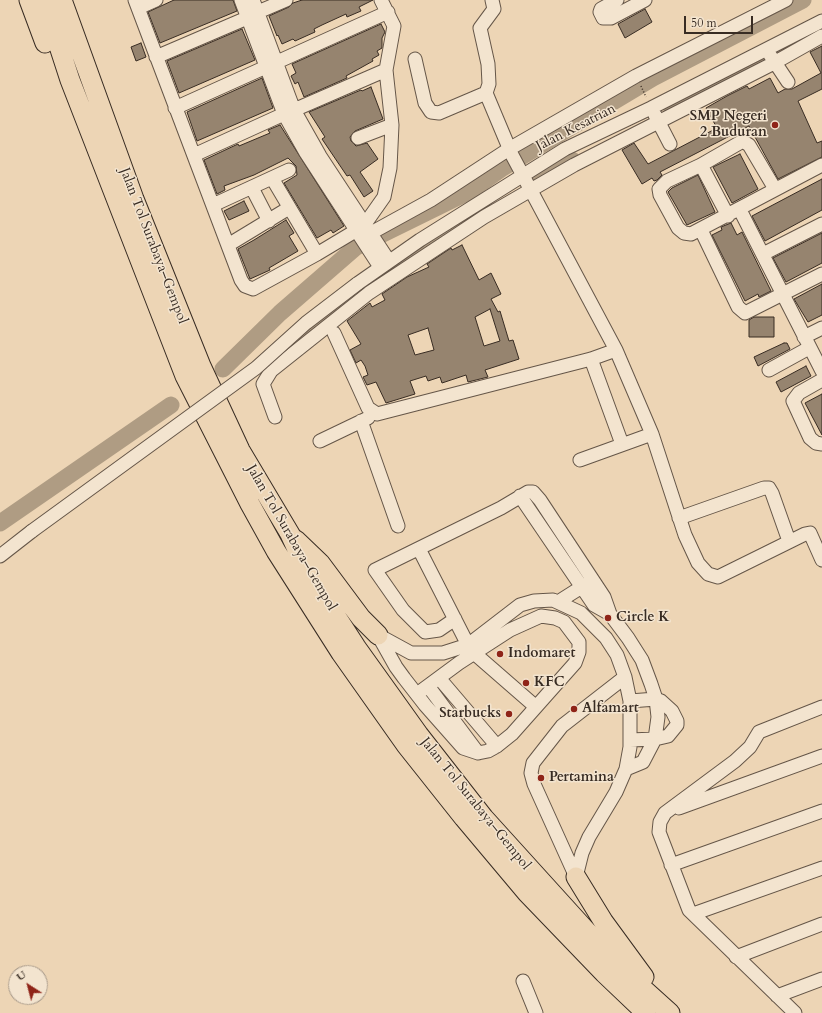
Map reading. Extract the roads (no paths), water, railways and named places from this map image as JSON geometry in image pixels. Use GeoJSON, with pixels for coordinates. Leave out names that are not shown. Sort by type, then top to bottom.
{"type":"FeatureCollection","features":[{"type":"Feature","properties":{"kind":"highway"},"geometry":{"type":"LineString","coordinates":[[29,0],[50,54],[60,71],[70,80]]}},
{"type":"Feature","properties":{"kind":"highway","name":"Jalan Tol Surabaya–Gempol"},"geometry":{"type":"LineString","coordinates":[[44,0],[70,80],[185,376],[240,450],[290,534],[308,573],[356,647],[419,735],[484,818],[619,967],[650,1006]]}},
{"type":"Feature","properties":{"kind":"highway","name":"Jalan Tol Surabaya–Gempol"},"geometry":{"type":"LineString","coordinates":[[62,0],[134,199],[201,366],[204,401],[250,504],[276,551],[341,653],[406,745],[464,818],[527,893],[604,973],[650,1006],[670,1013]]}},
{"type":"Feature","properties":{"kind":"highway"},"geometry":{"type":"LineString","coordinates":[[290,534],[320,563],[361,618],[378,635]]}},
{"type":"Feature","properties":{"kind":"highway"},"geometry":{"type":"LineString","coordinates":[[576,877],[627,956],[648,983],[650,1006]]}},
{"type":"Feature","properties":{"kind":"street"},"geometry":{"type":"LineString","coordinates":[[156,0],[136,4],[241,280],[245,286],[253,289],[317,254],[431,200],[636,76],[786,0]]}},
{"type":"Feature","properties":{"kind":"street"},"geometry":{"type":"LineString","coordinates":[[156,57],[251,11],[286,0]]}},
{"type":"Feature","properties":{"kind":"street"},"geometry":{"type":"LineString","coordinates":[[366,232],[384,197],[390,168],[392,125],[386,70],[394,26],[381,0]]}},
{"type":"Feature","properties":{"kind":"street"},"geometry":{"type":"LineString","coordinates":[[492,0],[494,9],[480,28],[488,64],[489,84],[486,93],[510,152],[616,350],[652,434],[685,535],[698,563],[712,577],[723,575],[789,541],[810,533],[822,560]]}},
{"type":"Feature","properties":{"kind":"street"},"geometry":{"type":"LineString","coordinates":[[617,0],[601,9],[600,12],[603,18],[611,18],[645,0]]}},
{"type":"Feature","properties":{"kind":"street"},"geometry":{"type":"LineString","coordinates":[[251,11],[289,112],[366,232],[381,270],[481,211]]}},
{"type":"Feature","properties":{"kind":"street"},"geometry":{"type":"LineString","coordinates":[[175,108],[388,12]]}},
{"type":"Feature","properties":{"kind":"street","name":"Jalan Kesatrian"},"geometry":{"type":"LineString","coordinates":[[363,286],[381,270],[481,211],[526,180],[654,113],[771,57],[822,21]]}},
{"type":"Feature","properties":{"kind":"street"},"geometry":{"type":"LineString","coordinates":[[788,82],[771,57],[822,36]]}},
{"type":"Feature","properties":{"kind":"street"},"geometry":{"type":"LineString","coordinates":[[415,59],[425,103],[431,112],[439,113],[486,93]]}},
{"type":"Feature","properties":{"kind":"street"},"geometry":{"type":"LineString","coordinates":[[194,155],[386,70]]}},
{"type":"Feature","properties":{"kind":"street"},"geometry":{"type":"LineString","coordinates":[[526,180],[654,113],[670,144]]}},
{"type":"Feature","properties":{"kind":"street"},"geometry":{"type":"LineString","coordinates":[[358,138],[392,125]]}},
{"type":"Feature","properties":{"kind":"street"},"geometry":{"type":"LineString","coordinates":[[775,189],[747,142],[741,142],[701,165],[667,181],[659,189],[660,195],[672,220],[681,232],[691,234],[740,210],[775,189],[822,165]]}},
{"type":"Feature","properties":{"kind":"street"},"geometry":{"type":"LineString","coordinates":[[701,165],[728,216]]}},
{"type":"Feature","properties":{"kind":"street"},"geometry":{"type":"LineString","coordinates":[[213,205],[289,170]]}},
{"type":"Feature","properties":{"kind":"street"},"geometry":{"type":"LineString","coordinates":[[272,178],[317,254]]}},
{"type":"Feature","properties":{"kind":"street"},"geometry":{"type":"LineString","coordinates":[[252,188],[269,220]]}},
{"type":"Feature","properties":{"kind":"street"},"geometry":{"type":"LineString","coordinates":[[228,245],[289,208]]}},
{"type":"Feature","properties":{"kind":"street"},"geometry":{"type":"LineString","coordinates":[[740,210],[822,372]]}},
{"type":"Feature","properties":{"kind":"street"},"geometry":{"type":"LineString","coordinates":[[763,254],[822,224]]}},
{"type":"Feature","properties":{"kind":"street"},"geometry":{"type":"LineString","coordinates":[[701,230],[738,307],[745,313],[750,312],[822,274]]}},
{"type":"Feature","properties":{"kind":"street"},"geometry":{"type":"LineString","coordinates":[[275,417],[264,389],[263,384],[265,379],[280,363],[329,331],[336,319],[363,286]]}},
{"type":"Feature","properties":{"kind":"street"},"geometry":{"type":"LineString","coordinates":[[0,556],[204,401],[256,368],[306,323],[363,286]]}},
{"type":"Feature","properties":{"kind":"street"},"geometry":{"type":"LineString","coordinates":[[769,370],[807,343],[822,328]]}},
{"type":"Feature","properties":{"kind":"street"},"geometry":{"type":"LineString","coordinates":[[329,331],[368,408],[377,414]]}},
{"type":"Feature","properties":{"kind":"street"},"geometry":{"type":"LineString","coordinates":[[320,441],[377,414],[591,359],[616,350]]}},
{"type":"Feature","properties":{"kind":"street"},"geometry":{"type":"LineString","coordinates":[[591,359],[622,444]]}},
{"type":"Feature","properties":{"kind":"street"},"geometry":{"type":"LineString","coordinates":[[822,380],[799,393],[794,401],[810,438],[816,443],[822,444]]}},
{"type":"Feature","properties":{"kind":"street"},"geometry":{"type":"LineString","coordinates":[[361,421],[398,526]]}},
{"type":"Feature","properties":{"kind":"street"},"geometry":{"type":"LineString","coordinates":[[580,460],[652,434]]}},
{"type":"Feature","properties":{"kind":"street"},"geometry":{"type":"LineString","coordinates":[[679,518],[764,488],[769,488],[789,541]]}},
{"type":"Feature","properties":{"kind":"street"},"geometry":{"type":"LineString","coordinates":[[455,619],[439,630],[425,632],[403,610],[376,572],[528,492],[533,492],[567,540],[587,583]]}},
{"type":"Feature","properties":{"kind":"street"},"geometry":{"type":"LineString","coordinates":[[520,496],[555,548],[587,583],[628,638],[642,660],[656,699],[658,717],[655,739],[643,762],[635,767],[626,769]]}},
{"type":"Feature","properties":{"kind":"street"},"geometry":{"type":"LineString","coordinates":[[538,523],[550,515]]}},
{"type":"Feature","properties":{"kind":"street"},"geometry":{"type":"LineString","coordinates":[[555,548],[567,540]]}},
{"type":"Feature","properties":{"kind":"street"},"geometry":{"type":"LineString","coordinates":[[418,549],[471,649],[536,707]]}},
{"type":"Feature","properties":{"kind":"street"},"geometry":{"type":"LineString","coordinates":[[558,602],[587,583]]}},
{"type":"Feature","properties":{"kind":"street"},"geometry":{"type":"LineString","coordinates":[[416,694],[439,678],[471,649],[485,631],[520,605],[534,601],[558,602],[581,613],[606,638],[625,677],[630,701],[630,740],[626,769],[616,792],[589,837],[582,853],[576,877]]}},
{"type":"Feature","properties":{"kind":"street"},"geometry":{"type":"LineString","coordinates":[[568,627],[581,613],[599,601]]}},
{"type":"Feature","properties":{"kind":"street"},"geometry":{"type":"LineString","coordinates":[[541,616],[555,618],[564,622],[579,642],[579,652],[575,663],[512,734],[497,746],[488,751],[478,753],[469,751],[457,742],[416,694],[396,667],[378,635],[406,651],[420,654],[443,653],[471,649],[492,642],[524,622],[541,616]]}},
{"type":"Feature","properties":{"kind":"street"},"geometry":{"type":"LineString","coordinates":[[485,631],[492,642]]}},
{"type":"Feature","properties":{"kind":"street"},"geometry":{"type":"LineString","coordinates":[[612,648],[628,638]]}},
{"type":"Feature","properties":{"kind":"street"},"geometry":{"type":"LineString","coordinates":[[576,877],[534,784],[531,773],[533,763],[562,726],[625,677]]}},
{"type":"Feature","properties":{"kind":"street"},"geometry":{"type":"LineString","coordinates":[[439,678],[497,746]]}},
{"type":"Feature","properties":{"kind":"street"},"geometry":{"type":"LineString","coordinates":[[428,686],[478,753]]}},
{"type":"Feature","properties":{"kind":"street"},"geometry":{"type":"LineString","coordinates":[[630,701],[656,699],[665,704],[672,711],[677,721],[677,725],[668,736],[655,739],[630,740]]}},
{"type":"Feature","properties":{"kind":"street"},"geometry":{"type":"LineString","coordinates":[[794,1013],[686,906],[659,832],[660,822],[665,813],[735,761],[750,747],[759,732],[822,707]]}},
{"type":"Feature","properties":{"kind":"street"},"geometry":{"type":"LineString","coordinates":[[665,813],[822,756]]}},
{"type":"Feature","properties":{"kind":"street"},"geometry":{"type":"LineString","coordinates":[[671,865],[822,811]]}},
{"type":"Feature","properties":{"kind":"street"},"geometry":{"type":"LineString","coordinates":[[693,914],[822,868]]}},
{"type":"Feature","properties":{"kind":"street"},"geometry":{"type":"LineString","coordinates":[[736,957],[822,924]]}},
{"type":"Feature","properties":{"kind":"street"},"geometry":{"type":"LineString","coordinates":[[777,996],[822,979]]}},
{"type":"Feature","properties":{"kind":"street"},"geometry":{"type":"LineString","coordinates":[[523,981],[536,1013]]}},
{"type":"Feature","properties":{"kind":"waterway"},"geometry":{"type":"LineString","coordinates":[[223,369],[280,313],[356,247],[470,191],[501,169],[653,78],[803,0]]}},
{"type":"Feature","properties":{"kind":"waterway"},"geometry":{"type":"LineString","coordinates":[[672,109],[759,61],[819,32]]}},
{"type":"Feature","properties":{"kind":"waterway"},"geometry":{"type":"LineString","coordinates":[[538,177],[572,160]]}},
{"type":"Feature","properties":{"kind":"waterway"},"geometry":{"type":"LineString","coordinates":[[322,319],[389,270],[479,213]]}},
{"type":"Feature","properties":{"kind":"waterway"},"geometry":{"type":"LineString","coordinates":[[268,365],[310,331]]}},
{"type":"Feature","properties":{"kind":"waterway"},"geometry":{"type":"LineString","coordinates":[[0,523],[171,405]]}},
{"type":"Feature","properties":{"kind":"place","name":"SMP Negeri 2 Buduran"},"geometry":{"type":"Point","coordinates":[775,125]}},
{"type":"Feature","properties":{"kind":"place","name":"Circle K"},"geometry":{"type":"Point","coordinates":[608,618]}},
{"type":"Feature","properties":{"kind":"place","name":"Indomaret"},"geometry":{"type":"Point","coordinates":[500,654]}},
{"type":"Feature","properties":{"kind":"place","name":"KFC"},"geometry":{"type":"Point","coordinates":[526,683]}},
{"type":"Feature","properties":{"kind":"place","name":"Alfamart"},"geometry":{"type":"Point","coordinates":[574,709]}},
{"type":"Feature","properties":{"kind":"place","name":"Starbucks"},"geometry":{"type":"Point","coordinates":[509,714]}},
{"type":"Feature","properties":{"kind":"place","name":"Pertamina"},"geometry":{"type":"Point","coordinates":[541,778]}}]}
